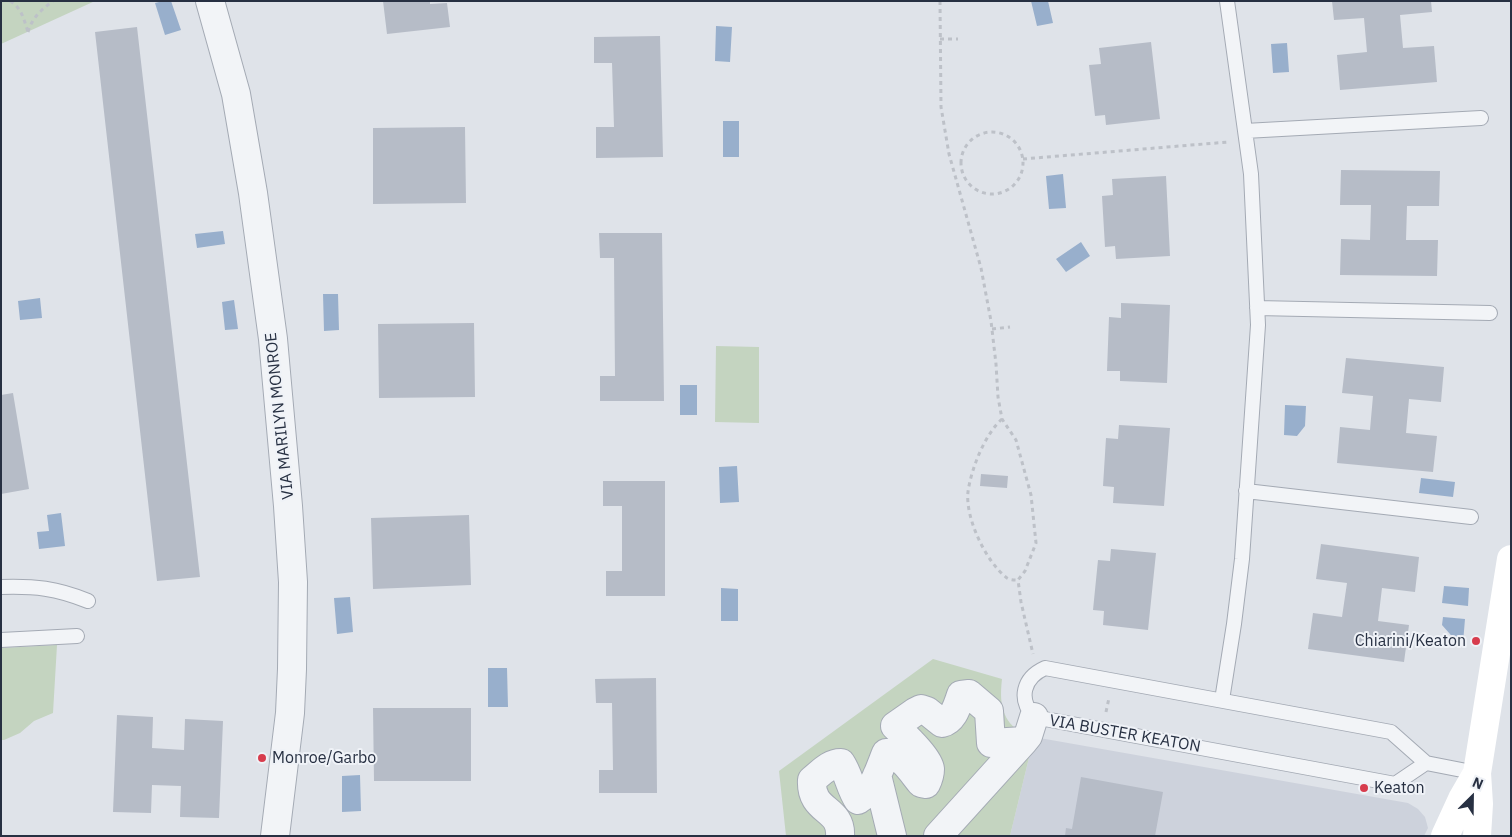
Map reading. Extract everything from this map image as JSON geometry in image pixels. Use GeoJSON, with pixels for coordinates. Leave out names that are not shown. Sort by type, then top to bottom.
{"type":"FeatureCollection","features":[{"type":"Feature","properties":{"kind":"street","name":"VIA MARILYN MONROE"},"geometry":{"type":"LineString","coordinates":[[210,1],[236,94],[253,193],[273,339],[288,506],[293,582],[292,677],[290,713],[275,836]]}},
{"type":"Feature","properties":{"kind":"street"},"geometry":{"type":"LineString","coordinates":[[1477,836],[1479,804],[1477,773],[1511,559]]}},
{"type":"Feature","properties":{"kind":"street"},"geometry":{"type":"LineString","coordinates":[[840,836],[841,829],[837,820],[816,800],[812,791],[812,780],[834,763],[841,763],[846,770],[852,791],[858,800],[863,797],[874,783],[886,753],[893,754],[900,759],[921,783],[926,784],[929,778],[929,764],[895,726],[915,712],[921,709],[927,711],[942,723],[948,722],[961,696],[969,694],[989,711],[991,743],[1029,730]]}},
{"type":"Feature","properties":{"kind":"street"},"geometry":{"type":"LineString","coordinates":[[938,836],[1029,730]]}},
{"type":"Feature","properties":{"kind":"street"},"geometry":{"type":"LineString","coordinates":[[1445,836],[1462,799],[1477,773]]}},
{"type":"Feature","properties":{"kind":"street"},"geometry":{"type":"LineString","coordinates":[[877,775],[892,836]]}},
{"type":"Feature","properties":{"kind":"lane"},"geometry":{"type":"LineString","coordinates":[[1222,700],[1238,592],[1258,325],[1252,198],[1246,136],[1227,1]]}},
{"type":"Feature","properties":{"kind":"lane"},"geometry":{"type":"LineString","coordinates":[[1246,136],[1481,118]]}},
{"type":"Feature","properties":{"kind":"lane"},"geometry":{"type":"LineString","coordinates":[[1257,308],[1490,313]]}},
{"type":"Feature","properties":{"kind":"lane"},"geometry":{"type":"LineString","coordinates":[[1246,491],[1471,517]]}},
{"type":"Feature","properties":{"kind":"lane"},"geometry":{"type":"LineString","coordinates":[[1,587],[30,586],[53,589],[88,601]]}},
{"type":"Feature","properties":{"kind":"lane"},"geometry":{"type":"LineString","coordinates":[[1,640],[77,636]]}},
{"type":"Feature","properties":{"kind":"lane"},"geometry":{"type":"LineString","coordinates":[[1038,671],[1045,668],[1391,732],[1426,763],[1477,773]]}},
{"type":"Feature","properties":{"kind":"lane","name":"VIA BUSTER KEATON"},"geometry":{"type":"LineString","coordinates":[[1038,671],[1031,677],[1024,694],[1029,730],[1103,730],[1395,784],[1426,763]]}},
{"type":"Feature","properties":{"kind":"path"},"geometry":{"type":"LineString","coordinates":[[10,1],[14,3],[21,13],[28,32],[30,24],[37,14],[53,1]]}},
{"type":"Feature","properties":{"kind":"path"},"geometry":{"type":"LineString","coordinates":[[940,1],[941,107],[949,154],[981,268],[992,329],[998,397],[1002,419],[1016,440],[1031,495],[1036,543],[1025,572],[1018,580],[1021,602],[1038,671]]}},
{"type":"Feature","properties":{"kind":"path"},"geometry":{"type":"LineString","coordinates":[[940,39],[958,39]]}},
{"type":"Feature","properties":{"kind":"path"},"geometry":{"type":"LineString","coordinates":[[986,131],[997,131],[1015,141],[1023,159],[1022,170],[1018,180],[1002,192],[992,194],[981,192],[972,187],[965,180],[961,170],[960,160],[968,141],[986,131]]}},
{"type":"Feature","properties":{"kind":"path"},"geometry":{"type":"LineString","coordinates":[[1023,159],[1246,136]]}},
{"type":"Feature","properties":{"kind":"path"},"geometry":{"type":"LineString","coordinates":[[954,172],[961,170]]}},
{"type":"Feature","properties":{"kind":"path"},"geometry":{"type":"LineString","coordinates":[[992,329],[1010,327]]}},
{"type":"Feature","properties":{"kind":"path"},"geometry":{"type":"LineString","coordinates":[[1002,419],[985,441],[974,471],[968,492],[969,510],[977,535],[989,558],[1008,579],[1018,580]]}},
{"type":"Feature","properties":{"kind":"path"},"geometry":{"type":"LineString","coordinates":[[1103,730],[1112,680]]}},
{"type":"Feature","properties":{"kind":"shaded area"},"geometry":{"type":"Polygon","coordinates":[[[1034,737],[1408,803],[1418,809],[1425,817],[1428,828],[1424,836],[1010,836],[1034,737]]]}},
{"type":"Feature","properties":{"kind":"green space"},"geometry":{"type":"Polygon","coordinates":[[[1,1],[95,1],[1,44],[1,1]]]}},
{"type":"Feature","properties":{"kind":"green space"},"geometry":{"type":"Polygon","coordinates":[[[716,346],[759,347],[759,423],[715,422],[716,346]]]}},
{"type":"Feature","properties":{"kind":"green space"},"geometry":{"type":"Polygon","coordinates":[[[57,645],[53,713],[34,721],[20,733],[1,740],[1,648],[57,645]]]}},
{"type":"Feature","properties":{"kind":"green space"},"geometry":{"type":"Polygon","coordinates":[[[933,659],[1002,679],[1001,699],[1006,717],[1015,728],[1034,737],[1010,836],[786,836],[779,771],[933,659]]]}},
{"type":"Feature","properties":{"kind":"water"},"geometry":{"type":"Polygon","coordinates":[[[171,1],[181,30],[165,35],[155,3],[171,1]]]}},
{"type":"Feature","properties":{"kind":"water"},"geometry":{"type":"Polygon","coordinates":[[[1031,1],[1048,1],[1053,23],[1037,26],[1031,1]]]}},
{"type":"Feature","properties":{"kind":"water"},"geometry":{"type":"Polygon","coordinates":[[[716,26],[732,27],[730,62],[715,61],[716,26]]]}},
{"type":"Feature","properties":{"kind":"water"},"geometry":{"type":"Polygon","coordinates":[[[1287,43],[1289,72],[1273,73],[1271,44],[1287,43]]]}},
{"type":"Feature","properties":{"kind":"water"},"geometry":{"type":"Polygon","coordinates":[[[723,121],[739,121],[739,157],[723,157],[723,121]]]}},
{"type":"Feature","properties":{"kind":"water"},"geometry":{"type":"Polygon","coordinates":[[[1063,174],[1066,208],[1049,209],[1046,176],[1063,174]]]}},
{"type":"Feature","properties":{"kind":"water"},"geometry":{"type":"Polygon","coordinates":[[[223,231],[225,244],[197,248],[195,234],[223,231]]]}},
{"type":"Feature","properties":{"kind":"water"},"geometry":{"type":"Polygon","coordinates":[[[1081,242],[1090,256],[1066,272],[1056,259],[1081,242]]]}},
{"type":"Feature","properties":{"kind":"water"},"geometry":{"type":"Polygon","coordinates":[[[323,294],[338,294],[339,330],[324,331],[323,294]]]}},
{"type":"Feature","properties":{"kind":"water"},"geometry":{"type":"Polygon","coordinates":[[[40,298],[42,318],[20,320],[18,301],[40,298]]]}},
{"type":"Feature","properties":{"kind":"water"},"geometry":{"type":"Polygon","coordinates":[[[234,300],[238,329],[225,330],[222,302],[234,300]]]}},
{"type":"Feature","properties":{"kind":"water"},"geometry":{"type":"Polygon","coordinates":[[[680,385],[697,385],[697,415],[680,415],[680,385]]]}},
{"type":"Feature","properties":{"kind":"water"},"geometry":{"type":"Polygon","coordinates":[[[1285,405],[1306,406],[1305,426],[1297,436],[1284,435],[1285,405]]]}},
{"type":"Feature","properties":{"kind":"water"},"geometry":{"type":"Polygon","coordinates":[[[737,466],[739,502],[720,503],[719,467],[737,466]]]}},
{"type":"Feature","properties":{"kind":"water"},"geometry":{"type":"Polygon","coordinates":[[[1421,478],[1455,482],[1453,497],[1419,493],[1421,478]]]}},
{"type":"Feature","properties":{"kind":"water"},"geometry":{"type":"Polygon","coordinates":[[[61,513],[65,546],[39,549],[37,532],[49,531],[47,515],[61,513]]]}},
{"type":"Feature","properties":{"kind":"water"},"geometry":{"type":"Polygon","coordinates":[[[1444,586],[1469,588],[1468,606],[1442,603],[1444,586]]]}},
{"type":"Feature","properties":{"kind":"water"},"geometry":{"type":"Polygon","coordinates":[[[721,588],[738,589],[738,621],[721,621],[721,588]]]}},
{"type":"Feature","properties":{"kind":"water"},"geometry":{"type":"Polygon","coordinates":[[[350,597],[353,632],[337,634],[334,598],[350,597]]]}},
{"type":"Feature","properties":{"kind":"water"},"geometry":{"type":"Polygon","coordinates":[[[1443,617],[1465,619],[1463,643],[1457,642],[1442,625],[1443,617]]]}},
{"type":"Feature","properties":{"kind":"water"},"geometry":{"type":"Polygon","coordinates":[[[488,668],[507,668],[508,707],[488,707],[488,668]]]}},
{"type":"Feature","properties":{"kind":"water"},"geometry":{"type":"Polygon","coordinates":[[[360,775],[361,811],[342,812],[342,776],[360,775]]]}},
{"type":"Feature","properties":{"kind":"building"},"geometry":{"type":"Polygon","coordinates":[[[383,1],[430,1],[430,4],[447,3],[450,27],[387,34],[383,1]]]}},
{"type":"Feature","properties":{"kind":"building"},"geometry":{"type":"Polygon","coordinates":[[[1332,1],[1431,1],[1432,12],[1400,15],[1403,48],[1434,46],[1437,82],[1340,90],[1337,55],[1367,52],[1364,18],[1334,20],[1332,1]]]}},
{"type":"Feature","properties":{"kind":"building"},"geometry":{"type":"Polygon","coordinates":[[[137,27],[200,577],[157,581],[95,32],[137,27]]]}},
{"type":"Feature","properties":{"kind":"building"},"geometry":{"type":"Polygon","coordinates":[[[660,36],[663,157],[596,158],[596,127],[614,127],[612,63],[594,63],[594,37],[660,36]]]}},
{"type":"Feature","properties":{"kind":"building"},"geometry":{"type":"Polygon","coordinates":[[[1151,42],[1160,119],[1106,125],[1105,115],[1095,116],[1089,65],[1101,64],[1099,48],[1151,42]]]}},
{"type":"Feature","properties":{"kind":"building"},"geometry":{"type":"Polygon","coordinates":[[[465,127],[466,203],[373,204],[373,128],[465,127]]]}},
{"type":"Feature","properties":{"kind":"building"},"geometry":{"type":"Polygon","coordinates":[[[1341,170],[1440,171],[1439,206],[1407,206],[1406,240],[1438,240],[1437,276],[1340,275],[1341,239],[1370,240],[1371,205],[1340,205],[1341,170]]]}},
{"type":"Feature","properties":{"kind":"building"},"geometry":{"type":"Polygon","coordinates":[[[1166,176],[1170,256],[1116,259],[1115,246],[1105,247],[1102,196],[1113,195],[1112,179],[1166,176]]]}},
{"type":"Feature","properties":{"kind":"building"},"geometry":{"type":"Polygon","coordinates":[[[599,233],[662,233],[664,401],[600,401],[600,376],[615,376],[614,258],[600,258],[599,233]]]}},
{"type":"Feature","properties":{"kind":"building"},"geometry":{"type":"Polygon","coordinates":[[[1121,303],[1170,305],[1167,383],[1120,381],[1120,371],[1107,371],[1109,317],[1121,318],[1121,303]]]}},
{"type":"Feature","properties":{"kind":"building"},"geometry":{"type":"Polygon","coordinates":[[[474,323],[475,397],[379,398],[378,324],[474,323]]]}},
{"type":"Feature","properties":{"kind":"building"},"geometry":{"type":"Polygon","coordinates":[[[1346,358],[1444,367],[1441,402],[1409,399],[1406,433],[1437,436],[1433,472],[1337,463],[1340,427],[1370,430],[1373,396],[1342,393],[1346,358]]]}},
{"type":"Feature","properties":{"kind":"building"},"geometry":{"type":"Polygon","coordinates":[[[13,393],[29,489],[1,494],[1,395],[13,393]]]}},
{"type":"Feature","properties":{"kind":"building"},"geometry":{"type":"Polygon","coordinates":[[[1119,425],[1170,428],[1164,506],[1113,503],[1114,487],[1103,486],[1106,438],[1118,439],[1119,425]]]}},
{"type":"Feature","properties":{"kind":"building"},"geometry":{"type":"Polygon","coordinates":[[[981,474],[1008,476],[1007,488],[980,486],[981,474]]]}},
{"type":"Feature","properties":{"kind":"building"},"geometry":{"type":"Polygon","coordinates":[[[603,481],[665,481],[665,596],[606,596],[606,571],[622,571],[622,506],[603,506],[603,481]]]}},
{"type":"Feature","properties":{"kind":"building"},"geometry":{"type":"Polygon","coordinates":[[[469,515],[471,585],[373,589],[371,518],[469,515]]]}},
{"type":"Feature","properties":{"kind":"building"},"geometry":{"type":"Polygon","coordinates":[[[1321,544],[1419,557],[1415,592],[1382,588],[1378,621],[1409,625],[1404,662],[1308,649],[1313,613],[1342,617],[1347,583],[1316,579],[1321,544]]]}},
{"type":"Feature","properties":{"kind":"building"},"geometry":{"type":"Polygon","coordinates":[[[1111,549],[1156,553],[1148,630],[1103,625],[1104,611],[1093,610],[1098,560],[1110,561],[1111,549]]]}},
{"type":"Feature","properties":{"kind":"building"},"geometry":{"type":"Polygon","coordinates":[[[656,678],[657,793],[599,793],[599,770],[613,770],[612,703],[596,703],[595,679],[656,678]]]}},
{"type":"Feature","properties":{"kind":"building"},"geometry":{"type":"Polygon","coordinates":[[[373,708],[471,708],[471,781],[374,781],[373,708]]]}},
{"type":"Feature","properties":{"kind":"building"},"geometry":{"type":"Polygon","coordinates":[[[117,715],[153,717],[152,748],[184,750],[185,719],[223,721],[219,818],[180,817],[181,786],[152,785],[151,813],[113,812],[117,715]]]}},
{"type":"Feature","properties":{"kind":"building"},"geometry":{"type":"Polygon","coordinates":[[[1081,777],[1163,792],[1155,836],[1065,836],[1066,828],[1072,829],[1081,777]]]}},
{"type":"Feature","properties":{"kind":"place","name":"Chiarini/Keaton"},"geometry":{"type":"Point","coordinates":[1476,641]}},
{"type":"Feature","properties":{"kind":"place","name":"Monroe/Garbo"},"geometry":{"type":"Point","coordinates":[262,758]}},
{"type":"Feature","properties":{"kind":"place","name":"Keaton"},"geometry":{"type":"Point","coordinates":[1364,788]}}]}
